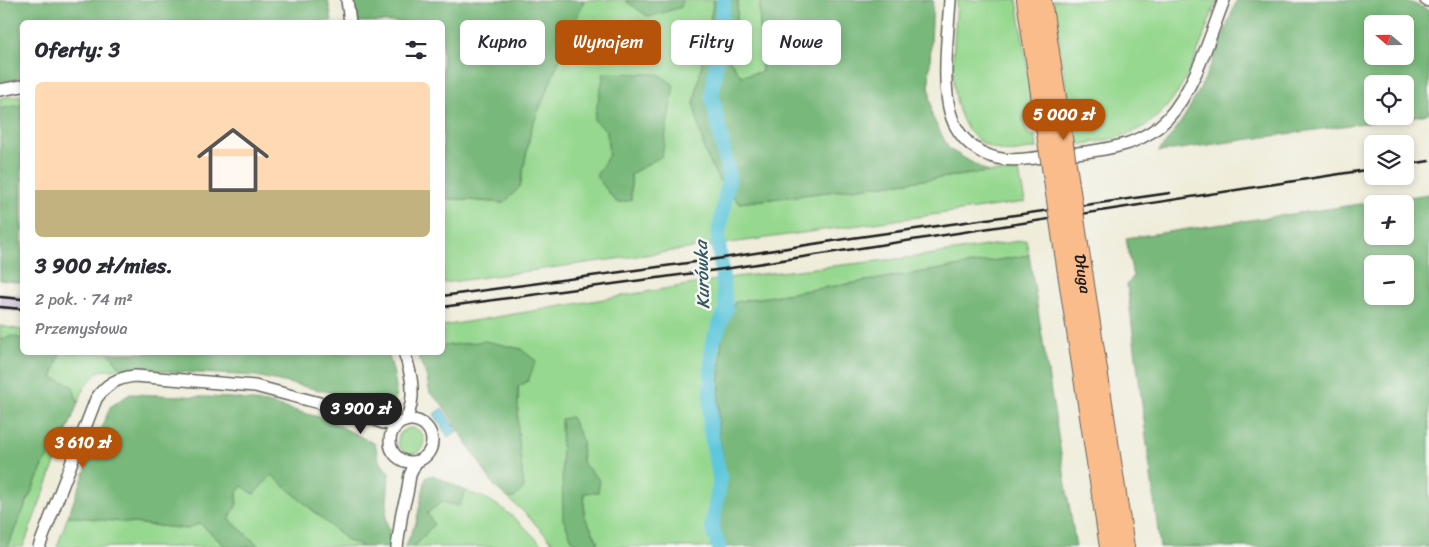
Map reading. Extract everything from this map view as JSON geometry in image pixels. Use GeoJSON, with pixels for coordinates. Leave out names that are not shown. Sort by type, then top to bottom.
{"type":"FeatureCollection","features":[{"type":"Feature","properties":{"kind":"highway","name":"Długa"},"geometry":{"type":"LineString","coordinates":[[1026,0],[1053,126]]}},
{"type":"Feature","properties":{"kind":"highway","name":"Długa"},"geometry":{"type":"LineString","coordinates":[[1042,0],[1053,126],[1071,246],[1109,547]]}},
{"type":"Feature","properties":{"kind":"highway","name":"Długa"},"geometry":{"type":"LineString","coordinates":[[1071,246],[1125,547]]}},
{"type":"Feature","properties":{"kind":"street"},"geometry":{"type":"LineString","coordinates":[[348,0],[350,20]]}},
{"type":"Feature","properties":{"kind":"street"},"geometry":{"type":"LineString","coordinates":[[950,0],[947,94],[953,122],[964,139],[978,150],[997,158],[1015,160],[1078,153],[1120,145],[1137,139],[1165,122],[1178,106],[1192,81],[1224,0]]}},
{"type":"Feature","properties":{"kind":"street"},"geometry":{"type":"LineString","coordinates":[[0,90],[20,86]]}},
{"type":"Feature","properties":{"kind":"street"},"geometry":{"type":"LineString","coordinates":[[389,441],[392,432],[412,407],[412,389],[405,355]]}},
{"type":"Feature","properties":{"kind":"street"},"geometry":{"type":"LineString","coordinates":[[409,367],[419,381],[419,412],[422,423]]}},
{"type":"Feature","properties":{"kind":"street"},"geometry":{"type":"LineString","coordinates":[[39,547],[96,400],[103,389],[116,380],[135,376],[255,386],[328,404],[368,416],[383,423],[414,420],[422,423],[430,431],[432,442],[427,455],[416,462],[406,462],[398,458],[392,451],[389,441],[380,430],[351,412]]}},
{"type":"Feature","properties":{"kind":"street"},"geometry":{"type":"LineString","coordinates":[[398,458],[403,475],[400,492],[402,512]]}},
{"type":"Feature","properties":{"kind":"street"},"geometry":{"type":"LineString","coordinates":[[397,547],[410,475],[416,462]]}},
{"type":"Feature","properties":{"kind":"shaded area"},"geometry":{"type":"Polygon","coordinates":[[[0,293],[20,295],[20,313],[0,310],[0,293]]]}},
{"type":"Feature","properties":{"kind":"green space"},"geometry":{"type":"Polygon","coordinates":[[[0,0],[328,0],[332,20],[20,20],[20,78],[0,82],[0,0]]]}},
{"type":"Feature","properties":{"kind":"green space"},"geometry":{"type":"Polygon","coordinates":[[[353,0],[584,0],[576,20],[555,20],[555,65],[557,65],[531,129],[520,187],[504,203],[445,198],[445,20],[356,20],[353,0]]]}},
{"type":"Feature","properties":{"kind":"green space"},"geometry":{"type":"Polygon","coordinates":[[[584,0],[627,0],[627,2],[681,7],[682,0],[714,0],[710,20],[671,20],[671,65],[702,65],[694,105],[705,152],[718,179],[739,203],[988,172],[1019,172],[1025,202],[445,283],[445,198],[504,203],[520,187],[531,129],[557,65],[661,65],[661,20],[576,20],[584,0]],[[607,131],[609,155],[631,200],[631,174],[607,131]]]}},
{"type":"Feature","properties":{"kind":"green space"},"geometry":{"type":"Polygon","coordinates":[[[627,0],[682,0],[681,7],[649,17],[627,2],[627,0]]]}},
{"type":"Feature","properties":{"kind":"green space"},"geometry":{"type":"Polygon","coordinates":[[[714,0],[738,0],[736,20],[710,20],[714,0]]]}},
{"type":"Feature","properties":{"kind":"green space"},"geometry":{"type":"Polygon","coordinates":[[[738,0],[762,0],[759,7],[762,72],[741,76],[733,65],[752,65],[752,20],[736,20],[738,0]]]}},
{"type":"Feature","properties":{"kind":"green space"},"geometry":{"type":"Polygon","coordinates":[[[762,0],[933,0],[929,83],[932,116],[949,149],[988,172],[739,203],[718,179],[705,152],[694,105],[702,65],[733,65],[741,76],[762,72],[759,7],[762,0]]]}},
{"type":"Feature","properties":{"kind":"green space"},"geometry":{"type":"Polygon","coordinates":[[[957,0],[1017,0],[1033,117],[1023,119],[1027,133],[1035,136],[1037,148],[1003,151],[982,143],[968,129],[959,110],[955,89],[953,65],[957,0]]]}},
{"type":"Feature","properties":{"kind":"green space"},"geometry":{"type":"Polygon","coordinates":[[[1053,0],[1217,0],[1196,57],[1177,93],[1165,109],[1150,122],[1126,135],[1077,145],[1075,130],[1084,121],[1086,108],[1070,112],[1053,0]]]}},
{"type":"Feature","properties":{"kind":"green space"},"geometry":{"type":"Polygon","coordinates":[[[1237,0],[1404,0],[1429,10],[1429,114],[1414,116],[1414,75],[1364,75],[1364,123],[1158,152],[1172,135],[1195,99],[1237,0]]]}},
{"type":"Feature","properties":{"kind":"green space"},"geometry":{"type":"Polygon","coordinates":[[[604,73],[659,74],[674,85],[662,156],[631,174],[631,200],[617,203],[596,176],[609,155],[607,131],[594,120],[604,73]]]}},
{"type":"Feature","properties":{"kind":"green space"},"geometry":{"type":"Polygon","coordinates":[[[20,95],[20,105],[0,109],[0,98],[20,95]]]}},
{"type":"Feature","properties":{"kind":"green space"},"geometry":{"type":"Polygon","coordinates":[[[20,105],[20,283],[0,280],[0,109],[20,105]]]}},
{"type":"Feature","properties":{"kind":"green space"},"geometry":{"type":"Polygon","coordinates":[[[1429,194],[1429,547],[1160,547],[1127,285],[1133,277],[1126,238],[1364,203],[1364,245],[1414,245],[1414,196],[1429,194]]]}},
{"type":"Feature","properties":{"kind":"green space"},"geometry":{"type":"Polygon","coordinates":[[[1026,240],[1029,255],[735,302],[722,331],[718,427],[726,480],[717,522],[726,547],[595,547],[598,542],[584,515],[584,493],[600,481],[582,462],[582,440],[573,542],[585,547],[557,547],[508,498],[514,498],[521,349],[487,342],[445,346],[445,326],[735,277],[914,257],[1026,240]]]}},
{"type":"Feature","properties":{"kind":"green space"},"geometry":{"type":"Polygon","coordinates":[[[1029,255],[1076,547],[726,547],[717,522],[726,480],[718,427],[722,331],[735,302],[1029,255]]]}},
{"type":"Feature","properties":{"kind":"green space"},"geometry":{"type":"Polygon","coordinates":[[[0,326],[20,330],[20,338],[12,336],[0,340],[0,326]]]}},
{"type":"Feature","properties":{"kind":"green space"},"geometry":{"type":"Polygon","coordinates":[[[12,336],[20,338],[20,355],[59,355],[52,378],[72,385],[78,403],[69,426],[45,461],[7,547],[0,547],[0,340],[12,336]]]}},
{"type":"Feature","properties":{"kind":"green space"},"geometry":{"type":"Polygon","coordinates":[[[486,341],[521,349],[536,361],[528,381],[518,387],[518,432],[524,488],[514,498],[508,498],[495,487],[442,404],[430,393],[426,375],[418,355],[445,355],[445,346],[486,341]]]}},
{"type":"Feature","properties":{"kind":"green space"},"geometry":{"type":"Polygon","coordinates":[[[59,355],[111,355],[122,369],[99,371],[85,386],[78,403],[72,385],[52,378],[59,355]]]}},
{"type":"Feature","properties":{"kind":"green space"},"geometry":{"type":"Polygon","coordinates":[[[111,355],[389,355],[394,373],[396,395],[391,407],[381,403],[365,403],[333,393],[256,376],[122,369],[111,355]]]}},
{"type":"Feature","properties":{"kind":"green space"},"geometry":{"type":"Polygon","coordinates":[[[130,394],[233,398],[267,403],[326,419],[375,444],[379,460],[389,473],[386,519],[390,535],[389,547],[362,547],[348,541],[272,475],[254,494],[242,486],[237,492],[237,504],[229,519],[260,547],[226,547],[200,523],[187,529],[68,516],[110,407],[130,394]]]}},
{"type":"Feature","properties":{"kind":"green space"},"geometry":{"type":"Polygon","coordinates":[[[571,417],[582,440],[582,462],[600,481],[598,492],[584,493],[584,515],[598,542],[595,547],[585,547],[573,542],[563,519],[561,419],[571,417]]]}},
{"type":"Feature","properties":{"kind":"green space"},"geometry":{"type":"Polygon","coordinates":[[[69,426],[23,547],[7,547],[45,461],[69,426]]]}},
{"type":"Feature","properties":{"kind":"green space"},"geometry":{"type":"Polygon","coordinates":[[[411,428],[420,432],[424,441],[420,450],[411,454],[402,450],[398,441],[402,432],[411,428]]]}},
{"type":"Feature","properties":{"kind":"green space"},"geometry":{"type":"Polygon","coordinates":[[[272,475],[348,541],[362,547],[260,547],[229,519],[237,504],[237,492],[242,486],[272,475]]]}},
{"type":"Feature","properties":{"kind":"green space"},"geometry":{"type":"Polygon","coordinates":[[[433,475],[466,491],[459,506],[442,502],[427,513],[434,524],[414,547],[405,547],[416,523],[426,477],[433,475]]]}},
{"type":"Feature","properties":{"kind":"green space"},"geometry":{"type":"Polygon","coordinates":[[[466,491],[486,499],[511,515],[544,547],[414,547],[433,524],[427,513],[442,502],[459,505],[466,491]]]}},
{"type":"Feature","properties":{"kind":"green space"},"geometry":{"type":"Polygon","coordinates":[[[68,516],[187,529],[200,523],[226,547],[57,547],[68,516]]]}},
{"type":"Feature","properties":{"kind":"water"},"geometry":{"type":"Polygon","coordinates":[[[442,408],[457,431],[448,437],[434,414],[442,408]]]}},
{"type":"Feature","properties":{"kind":"waterway","name":"Kurówka"},"geometry":{"type":"LineString","coordinates":[[719,547],[712,527],[720,480],[710,428],[712,344],[726,309],[718,238],[729,176],[712,96],[724,0]]}},
{"type":"Feature","properties":{"kind":"railway"},"geometry":{"type":"LineString","coordinates":[[1414,164],[1429,161]]}},
{"type":"Feature","properties":{"kind":"railway"},"geometry":{"type":"LineString","coordinates":[[445,307],[731,268],[1364,170]]}},
{"type":"Feature","properties":{"kind":"railway"},"geometry":{"type":"LineString","coordinates":[[445,296],[710,260],[1170,193]]}},
{"type":"Feature","properties":{"kind":"railway"},"geometry":{"type":"LineString","coordinates":[[0,297],[20,299]]}},
{"type":"Feature","properties":{"kind":"railway"},"geometry":{"type":"LineString","coordinates":[[0,307],[20,309]]}}]}
